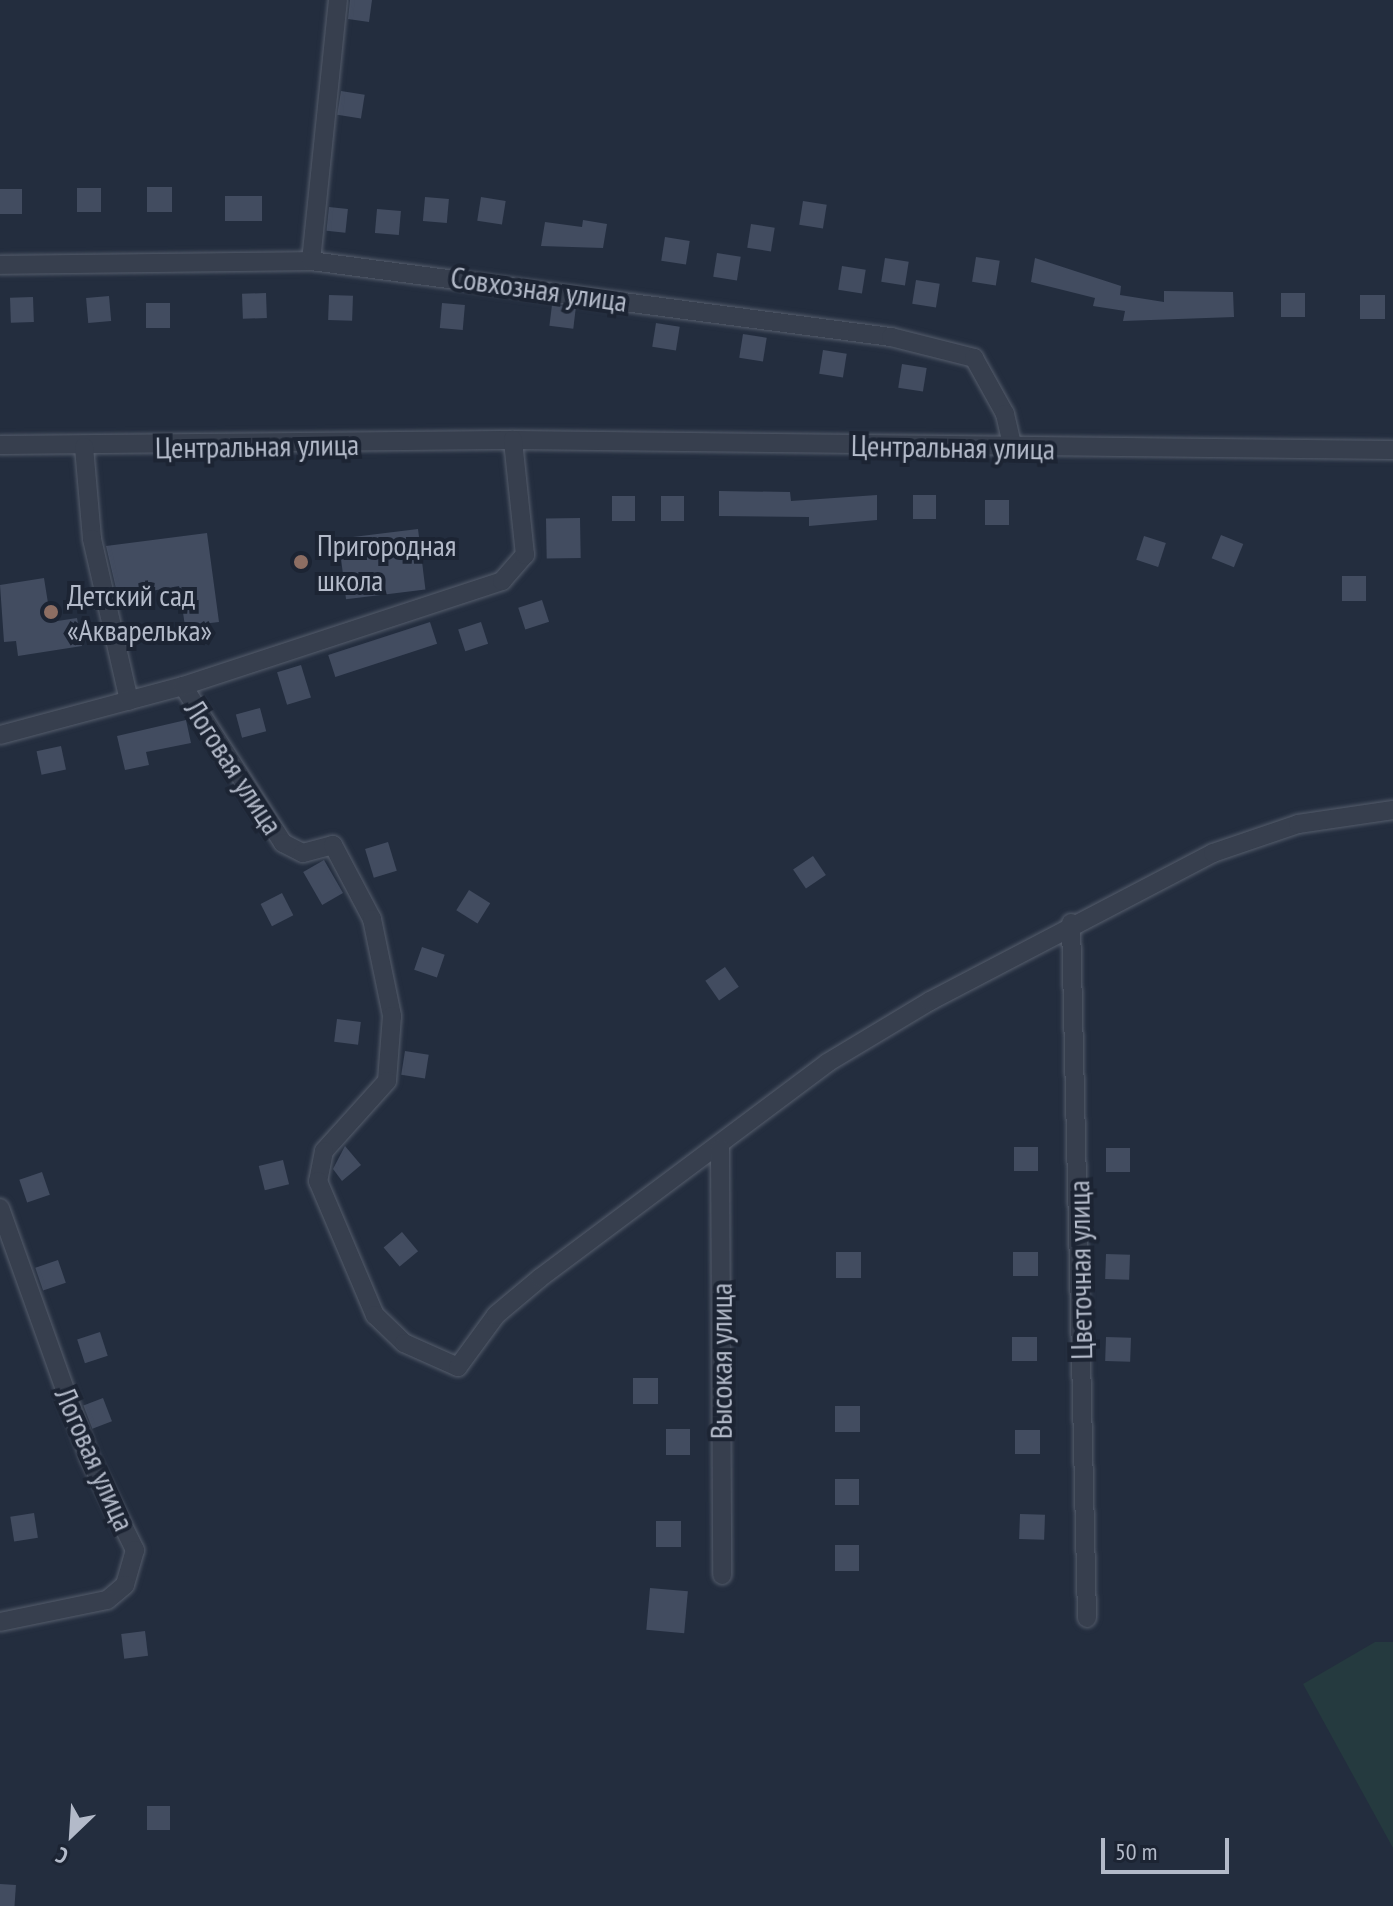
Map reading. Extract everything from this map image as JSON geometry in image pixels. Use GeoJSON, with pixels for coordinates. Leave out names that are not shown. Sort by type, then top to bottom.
{"type":"FeatureCollection","features":[{"type":"Feature","properties":{"kind":"street"},"geometry":{"type":"LineString","coordinates":[[311,261],[338,0]]}},
{"type":"Feature","properties":{"kind":"street","name":"Совхозная улица"},"geometry":{"type":"LineString","coordinates":[[0,265],[311,261],[947,349],[974,358],[990,381],[1013,448]]}},
{"type":"Feature","properties":{"kind":"street"},"geometry":{"type":"LineString","coordinates":[[0,735],[183,686],[516,571],[525,555],[513,440]]}},
{"type":"Feature","properties":{"kind":"street","name":"Центральная улица"},"geometry":{"type":"LineString","coordinates":[[0,445],[84,447],[513,440],[1393,450]]}},
{"type":"Feature","properties":{"kind":"street"},"geometry":{"type":"LineString","coordinates":[[84,447],[92,539],[129,701]]}},
{"type":"Feature","properties":{"kind":"street","name":"Логовая улица"},"geometry":{"type":"LineString","coordinates":[[183,686],[283,843],[303,853],[333,845],[372,919],[392,1016],[387,1081],[324,1151],[318,1181],[375,1315],[404,1343],[458,1367],[510,1303],[720,1148]]}},
{"type":"Feature","properties":{"kind":"street"},"geometry":{"type":"LineString","coordinates":[[720,1148],[827,1063],[1071,923],[1254,838],[1393,810]]}},
{"type":"Feature","properties":{"kind":"street","name":"Цветочная улица"},"geometry":{"type":"LineString","coordinates":[[1071,923],[1087,1618]]}},
{"type":"Feature","properties":{"kind":"street","name":"Высокая улица"},"geometry":{"type":"LineString","coordinates":[[720,1148],[722,1575]]}},
{"type":"Feature","properties":{"kind":"street","name":"Логовая улица"},"geometry":{"type":"LineString","coordinates":[[0,1208],[89,1457],[135,1550],[125,1585],[107,1600],[0,1622]]}},
{"type":"Feature","properties":{"kind":"green space"},"geometry":{"type":"Polygon","coordinates":[[[1375,1642],[1393,1642],[1393,1848],[1303,1684],[1375,1642]]]}},
{"type":"Feature","properties":{"kind":"building"},"geometry":{"type":"Polygon","coordinates":[[[350,0],[372,0],[369,22],[348,19],[350,0]]]}},
{"type":"Feature","properties":{"kind":"building"},"geometry":{"type":"Polygon","coordinates":[[[341,91],[365,95],[361,118],[337,115],[341,91]]]}},
{"type":"Feature","properties":{"kind":"building"},"geometry":{"type":"Polygon","coordinates":[[[147,187],[172,187],[172,212],[147,212],[147,187]]]}},
{"type":"Feature","properties":{"kind":"building"},"geometry":{"type":"Polygon","coordinates":[[[77,188],[101,188],[101,212],[77,212],[77,188]]]}},
{"type":"Feature","properties":{"kind":"building"},"geometry":{"type":"Polygon","coordinates":[[[0,189],[22,189],[22,214],[0,214],[0,189]]]}},
{"type":"Feature","properties":{"kind":"building"},"geometry":{"type":"Polygon","coordinates":[[[225,196],[262,196],[262,221],[225,221],[225,196]]]}},
{"type":"Feature","properties":{"kind":"building"},"geometry":{"type":"Polygon","coordinates":[[[425,197],[449,199],[447,223],[423,221],[425,197]]]}},
{"type":"Feature","properties":{"kind":"building"},"geometry":{"type":"Polygon","coordinates":[[[481,197],[506,201],[502,225],[477,221],[481,197]]]}},
{"type":"Feature","properties":{"kind":"building"},"geometry":{"type":"Polygon","coordinates":[[[803,201],[827,205],[823,228],[799,225],[803,201]]]}},
{"type":"Feature","properties":{"kind":"building"},"geometry":{"type":"Polygon","coordinates":[[[329,207],[348,209],[345,233],[326,231],[329,207]]]}},
{"type":"Feature","properties":{"kind":"building"},"geometry":{"type":"Polygon","coordinates":[[[377,209],[401,211],[399,235],[375,233],[377,209]]]}},
{"type":"Feature","properties":{"kind":"building"},"geometry":{"type":"Polygon","coordinates":[[[583,220],[607,224],[603,248],[541,246],[545,222],[582,227],[583,220]]]}},
{"type":"Feature","properties":{"kind":"building"},"geometry":{"type":"Polygon","coordinates":[[[751,224],[775,228],[771,251],[747,248],[751,224]]]}},
{"type":"Feature","properties":{"kind":"building"},"geometry":{"type":"Polygon","coordinates":[[[665,237],[690,241],[686,265],[661,261],[665,237]]]}},
{"type":"Feature","properties":{"kind":"building"},"geometry":{"type":"Polygon","coordinates":[[[717,253],[741,257],[737,280],[713,277],[717,253]]]}},
{"type":"Feature","properties":{"kind":"building"},"geometry":{"type":"Polygon","coordinates":[[[976,257],[1000,261],[996,285],[972,282],[976,257]]]}},
{"type":"Feature","properties":{"kind":"building"},"geometry":{"type":"Polygon","coordinates":[[[885,258],[909,262],[905,285],[881,282],[885,258]]]}},
{"type":"Feature","properties":{"kind":"building"},"geometry":{"type":"Polygon","coordinates":[[[1035,258],[1121,286],[1120,295],[1164,302],[1164,291],[1233,292],[1234,317],[1123,321],[1125,311],[1093,306],[1095,298],[1031,282],[1035,258]]]}},
{"type":"Feature","properties":{"kind":"building"},"geometry":{"type":"Polygon","coordinates":[[[842,266],[866,270],[862,293],[838,290],[842,266]]]}},
{"type":"Feature","properties":{"kind":"building"},"geometry":{"type":"Polygon","coordinates":[[[916,280],[940,284],[936,307],[912,304],[916,280]]]}},
{"type":"Feature","properties":{"kind":"building"},"geometry":{"type":"Polygon","coordinates":[[[266,293],[267,318],[243,319],[242,294],[266,293]]]}},
{"type":"Feature","properties":{"kind":"building"},"geometry":{"type":"Polygon","coordinates":[[[1281,293],[1305,293],[1305,317],[1281,317],[1281,293]]]}},
{"type":"Feature","properties":{"kind":"building"},"geometry":{"type":"Polygon","coordinates":[[[329,295],[353,296],[352,321],[328,320],[329,295]]]}},
{"type":"Feature","properties":{"kind":"building"},"geometry":{"type":"Polygon","coordinates":[[[1360,295],[1385,295],[1385,319],[1360,319],[1360,295]]]}},
{"type":"Feature","properties":{"kind":"building"},"geometry":{"type":"Polygon","coordinates":[[[109,296],[111,321],[88,323],[86,298],[109,296]]]}},
{"type":"Feature","properties":{"kind":"building"},"geometry":{"type":"Polygon","coordinates":[[[33,297],[34,322],[11,323],[10,298],[33,297]]]}},
{"type":"Feature","properties":{"kind":"building"},"geometry":{"type":"Polygon","coordinates":[[[146,303],[170,303],[170,328],[146,328],[146,303]]]}},
{"type":"Feature","properties":{"kind":"building"},"geometry":{"type":"Polygon","coordinates":[[[442,303],[465,305],[463,330],[440,328],[442,303]]]}},
{"type":"Feature","properties":{"kind":"building"},"geometry":{"type":"Polygon","coordinates":[[[552,305],[576,308],[573,329],[549,326],[552,305]]]}},
{"type":"Feature","properties":{"kind":"building"},"geometry":{"type":"Polygon","coordinates":[[[656,323],[680,327],[676,350],[652,347],[656,323]]]}},
{"type":"Feature","properties":{"kind":"building"},"geometry":{"type":"Polygon","coordinates":[[[743,334],[767,338],[763,361],[739,358],[743,334]]]}},
{"type":"Feature","properties":{"kind":"building"},"geometry":{"type":"Polygon","coordinates":[[[823,350],[847,354],[843,377],[819,374],[823,350]]]}},
{"type":"Feature","properties":{"kind":"building"},"geometry":{"type":"Polygon","coordinates":[[[902,364],[927,368],[923,392],[898,388],[902,364]]]}},
{"type":"Feature","properties":{"kind":"building"},"geometry":{"type":"Polygon","coordinates":[[[719,491],[790,492],[791,501],[877,495],[877,520],[809,526],[809,517],[719,516],[719,491]]]}},
{"type":"Feature","properties":{"kind":"building"},"geometry":{"type":"Polygon","coordinates":[[[913,495],[936,495],[936,519],[913,519],[913,495]]]}},
{"type":"Feature","properties":{"kind":"building"},"geometry":{"type":"Polygon","coordinates":[[[612,496],[635,496],[635,521],[612,521],[612,496]]]}},
{"type":"Feature","properties":{"kind":"building"},"geometry":{"type":"Polygon","coordinates":[[[661,496],[684,496],[684,521],[661,521],[661,496]]]}},
{"type":"Feature","properties":{"kind":"building"},"geometry":{"type":"Polygon","coordinates":[[[985,500],[1009,500],[1009,525],[985,525],[985,500]]]}},
{"type":"Feature","properties":{"kind":"building"},"geometry":{"type":"Polygon","coordinates":[[[580,518],[581,558],[547,559],[546,519],[580,518]]]}},
{"type":"Feature","properties":{"kind":"building"},"geometry":{"type":"Polygon","coordinates":[[[418,529],[425,590],[346,599],[339,539],[418,529]]]}},
{"type":"Feature","properties":{"kind":"building"},"geometry":{"type":"Polygon","coordinates":[[[207,533],[219,622],[185,626],[179,586],[118,597],[106,546],[207,533]]]}},
{"type":"Feature","properties":{"kind":"building"},"geometry":{"type":"Polygon","coordinates":[[[1221,535],[1243,544],[1234,567],[1212,558],[1221,535]]]}},
{"type":"Feature","properties":{"kind":"building"},"geometry":{"type":"Polygon","coordinates":[[[1144,536],[1166,543],[1158,567],[1136,560],[1144,536]]]}},
{"type":"Feature","properties":{"kind":"building"},"geometry":{"type":"Polygon","coordinates":[[[1342,576],[1366,576],[1366,601],[1342,601],[1342,576]]]}},
{"type":"Feature","properties":{"kind":"building"},"geometry":{"type":"Polygon","coordinates":[[[44,578],[51,622],[77,618],[82,646],[18,656],[16,641],[4,642],[0,585],[44,578]]]}},
{"type":"Feature","properties":{"kind":"building"},"geometry":{"type":"Polygon","coordinates":[[[542,600],[549,622],[525,630],[518,608],[542,600]]]}},
{"type":"Feature","properties":{"kind":"building"},"geometry":{"type":"Polygon","coordinates":[[[430,622],[437,644],[335,677],[328,655],[430,622]]]}},
{"type":"Feature","properties":{"kind":"building"},"geometry":{"type":"Polygon","coordinates":[[[481,622],[488,644],[465,651],[458,629],[481,622]]]}},
{"type":"Feature","properties":{"kind":"building"},"geometry":{"type":"Polygon","coordinates":[[[301,665],[311,698],[287,705],[277,672],[301,665]]]}},
{"type":"Feature","properties":{"kind":"building"},"geometry":{"type":"Polygon","coordinates":[[[260,708],[266,731],[242,738],[236,714],[260,708]]]}},
{"type":"Feature","properties":{"kind":"building"},"geometry":{"type":"Polygon","coordinates":[[[186,720],[191,743],[146,752],[149,765],[125,770],[117,736],[186,720]]]}},
{"type":"Feature","properties":{"kind":"building"},"geometry":{"type":"Polygon","coordinates":[[[61,746],[66,769],[42,775],[37,751],[61,746]]]}},
{"type":"Feature","properties":{"kind":"building"},"geometry":{"type":"Polygon","coordinates":[[[388,842],[397,871],[374,878],[365,849],[388,842]]]}},
{"type":"Feature","properties":{"kind":"building"},"geometry":{"type":"Polygon","coordinates":[[[813,856],[826,875],[806,888],[793,869],[813,856]]]}},
{"type":"Feature","properties":{"kind":"building"},"geometry":{"type":"Polygon","coordinates":[[[324,860],[343,893],[322,905],[303,872],[324,860]]]}},
{"type":"Feature","properties":{"kind":"building"},"geometry":{"type":"Polygon","coordinates":[[[469,890],[490,903],[477,924],[456,910],[469,890]]]}},
{"type":"Feature","properties":{"kind":"building"},"geometry":{"type":"Polygon","coordinates":[[[282,893],[293,915],[272,926],[261,904],[282,893]]]}},
{"type":"Feature","properties":{"kind":"building"},"geometry":{"type":"Polygon","coordinates":[[[422,947],[445,955],[437,978],[414,970],[422,947]]]}},
{"type":"Feature","properties":{"kind":"building"},"geometry":{"type":"Polygon","coordinates":[[[725,967],[739,987],[719,1000],[705,981],[725,967]]]}},
{"type":"Feature","properties":{"kind":"building"},"geometry":{"type":"Polygon","coordinates":[[[337,1019],[361,1022],[358,1045],[334,1042],[337,1019]]]}},
{"type":"Feature","properties":{"kind":"building"},"geometry":{"type":"Polygon","coordinates":[[[405,1051],[429,1055],[425,1078],[401,1075],[405,1051]]]}},
{"type":"Feature","properties":{"kind":"building"},"geometry":{"type":"Polygon","coordinates":[[[345,1146],[361,1165],[342,1181],[333,1169],[345,1146]]]}},
{"type":"Feature","properties":{"kind":"building"},"geometry":{"type":"Polygon","coordinates":[[[1014,1147],[1038,1147],[1038,1171],[1014,1171],[1014,1147]]]}},
{"type":"Feature","properties":{"kind":"building"},"geometry":{"type":"Polygon","coordinates":[[[1106,1148],[1130,1148],[1130,1172],[1106,1172],[1106,1148]]]}},
{"type":"Feature","properties":{"kind":"building"},"geometry":{"type":"Polygon","coordinates":[[[283,1160],[289,1184],[265,1190],[259,1166],[283,1160]]]}},
{"type":"Feature","properties":{"kind":"building"},"geometry":{"type":"Polygon","coordinates":[[[42,1172],[50,1195],[27,1203],[19,1180],[42,1172]]]}},
{"type":"Feature","properties":{"kind":"building"},"geometry":{"type":"Polygon","coordinates":[[[402,1232],[418,1251],[400,1267],[384,1247],[402,1232]]]}},
{"type":"Feature","properties":{"kind":"building"},"geometry":{"type":"Polygon","coordinates":[[[836,1252],[861,1252],[861,1278],[836,1278],[836,1252]]]}},
{"type":"Feature","properties":{"kind":"building"},"geometry":{"type":"Polygon","coordinates":[[[1013,1252],[1038,1252],[1038,1276],[1013,1276],[1013,1252]]]}},
{"type":"Feature","properties":{"kind":"building"},"geometry":{"type":"Polygon","coordinates":[[[1106,1254],[1130,1255],[1129,1280],[1105,1279],[1106,1254]]]}},
{"type":"Feature","properties":{"kind":"building"},"geometry":{"type":"Polygon","coordinates":[[[58,1260],[66,1283],[43,1291],[35,1268],[58,1260]]]}},
{"type":"Feature","properties":{"kind":"building"},"geometry":{"type":"Polygon","coordinates":[[[100,1332],[108,1356],[85,1363],[77,1339],[100,1332]]]}},
{"type":"Feature","properties":{"kind":"building"},"geometry":{"type":"Polygon","coordinates":[[[1012,1337],[1037,1337],[1037,1361],[1012,1361],[1012,1337]]]}},
{"type":"Feature","properties":{"kind":"building"},"geometry":{"type":"Polygon","coordinates":[[[1106,1337],[1131,1338],[1130,1362],[1105,1361],[1106,1337]]]}},
{"type":"Feature","properties":{"kind":"building"},"geometry":{"type":"Polygon","coordinates":[[[633,1378],[658,1378],[658,1404],[633,1404],[633,1378]]]}},
{"type":"Feature","properties":{"kind":"building"},"geometry":{"type":"Polygon","coordinates":[[[103,1398],[112,1421],[92,1429],[83,1406],[103,1398]]]}},
{"type":"Feature","properties":{"kind":"building"},"geometry":{"type":"Polygon","coordinates":[[[835,1406],[860,1406],[860,1432],[835,1432],[835,1406]]]}},
{"type":"Feature","properties":{"kind":"building"},"geometry":{"type":"Polygon","coordinates":[[[666,1429],[690,1429],[690,1455],[666,1455],[666,1429]]]}},
{"type":"Feature","properties":{"kind":"building"},"geometry":{"type":"Polygon","coordinates":[[[1015,1430],[1040,1430],[1040,1454],[1015,1454],[1015,1430]]]}},
{"type":"Feature","properties":{"kind":"building"},"geometry":{"type":"Polygon","coordinates":[[[835,1479],[859,1479],[859,1505],[835,1505],[835,1479]]]}},
{"type":"Feature","properties":{"kind":"building"},"geometry":{"type":"Polygon","coordinates":[[[34,1513],[38,1538],[14,1541],[10,1517],[34,1513]]]}},
{"type":"Feature","properties":{"kind":"building"},"geometry":{"type":"Polygon","coordinates":[[[1020,1514],[1045,1515],[1044,1540],[1019,1539],[1020,1514]]]}},
{"type":"Feature","properties":{"kind":"building"},"geometry":{"type":"Polygon","coordinates":[[[656,1521],[681,1521],[681,1547],[656,1547],[656,1521]]]}},
{"type":"Feature","properties":{"kind":"building"},"geometry":{"type":"Polygon","coordinates":[[[835,1545],[859,1545],[859,1571],[835,1571],[835,1545]]]}},
{"type":"Feature","properties":{"kind":"building"},"geometry":{"type":"Polygon","coordinates":[[[650,1588],[688,1591],[684,1633],[646,1630],[650,1588]]]}},
{"type":"Feature","properties":{"kind":"building"},"geometry":{"type":"Polygon","coordinates":[[[145,1631],[148,1656],[124,1659],[121,1634],[145,1631]]]}},
{"type":"Feature","properties":{"kind":"building"},"geometry":{"type":"Polygon","coordinates":[[[147,1806],[170,1806],[170,1830],[147,1830],[147,1806]]]}},
{"type":"Feature","properties":{"kind":"building"},"geometry":{"type":"Polygon","coordinates":[[[0,1884],[16,1885],[15,1906],[0,1906],[0,1884]]]}},
{"type":"Feature","properties":{"kind":"place","name":"Пригородная школа"},"geometry":{"type":"Point","coordinates":[301,562]}},
{"type":"Feature","properties":{"kind":"place","name":"Детский сад «Акварелька»"},"geometry":{"type":"Point","coordinates":[51,612]}}]}
